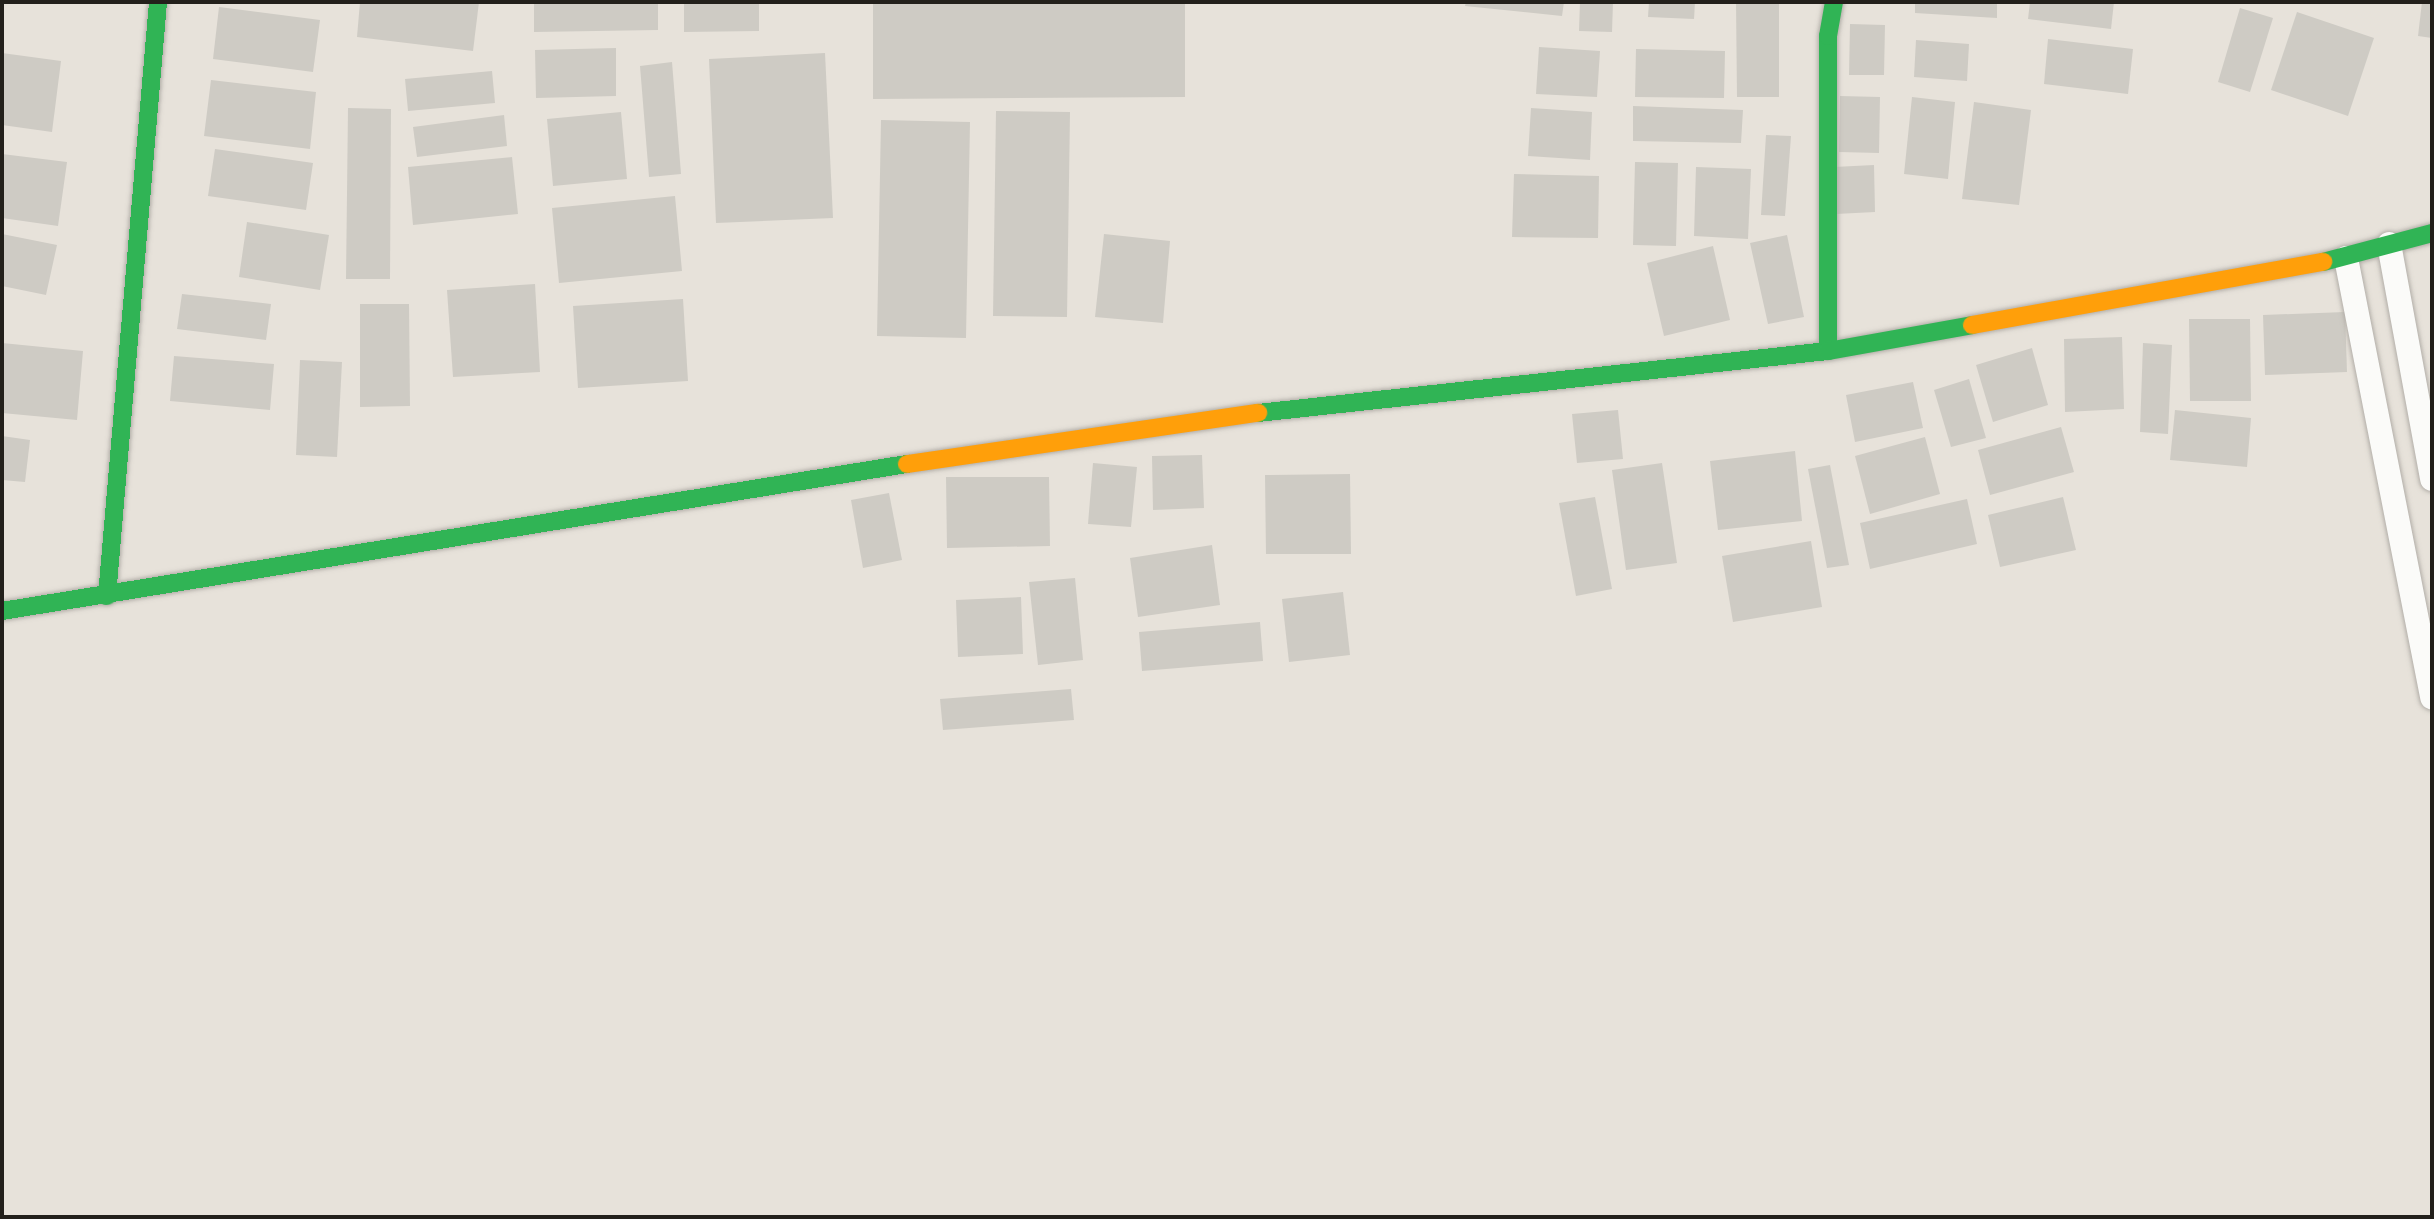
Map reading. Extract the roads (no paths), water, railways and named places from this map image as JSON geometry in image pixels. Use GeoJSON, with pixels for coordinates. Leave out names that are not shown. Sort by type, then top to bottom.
{"type":"FeatureCollection","features":[{"type":"Feature","properties":{"kind":"main road"},"geometry":{"type":"LineString","coordinates":[[107,596],[158,2]]}},
{"type":"Feature","properties":{"kind":"main road"},"geometry":{"type":"LineString","coordinates":[[1828,351],[1828,36],[1834,2]]}},
{"type":"Feature","properties":{"kind":"main road"},"geometry":{"type":"LineString","coordinates":[[2,611],[107,596],[630,505],[1161,423],[1828,351],[2346,258],[2432,233]]}},
{"type":"Feature","properties":{"kind":"lane"},"geometry":{"type":"LineString","coordinates":[[2389,244],[2432,479]]}},
{"type":"Feature","properties":{"kind":"lane"},"geometry":{"type":"LineString","coordinates":[[2346,258],[2432,698]]}}]}
